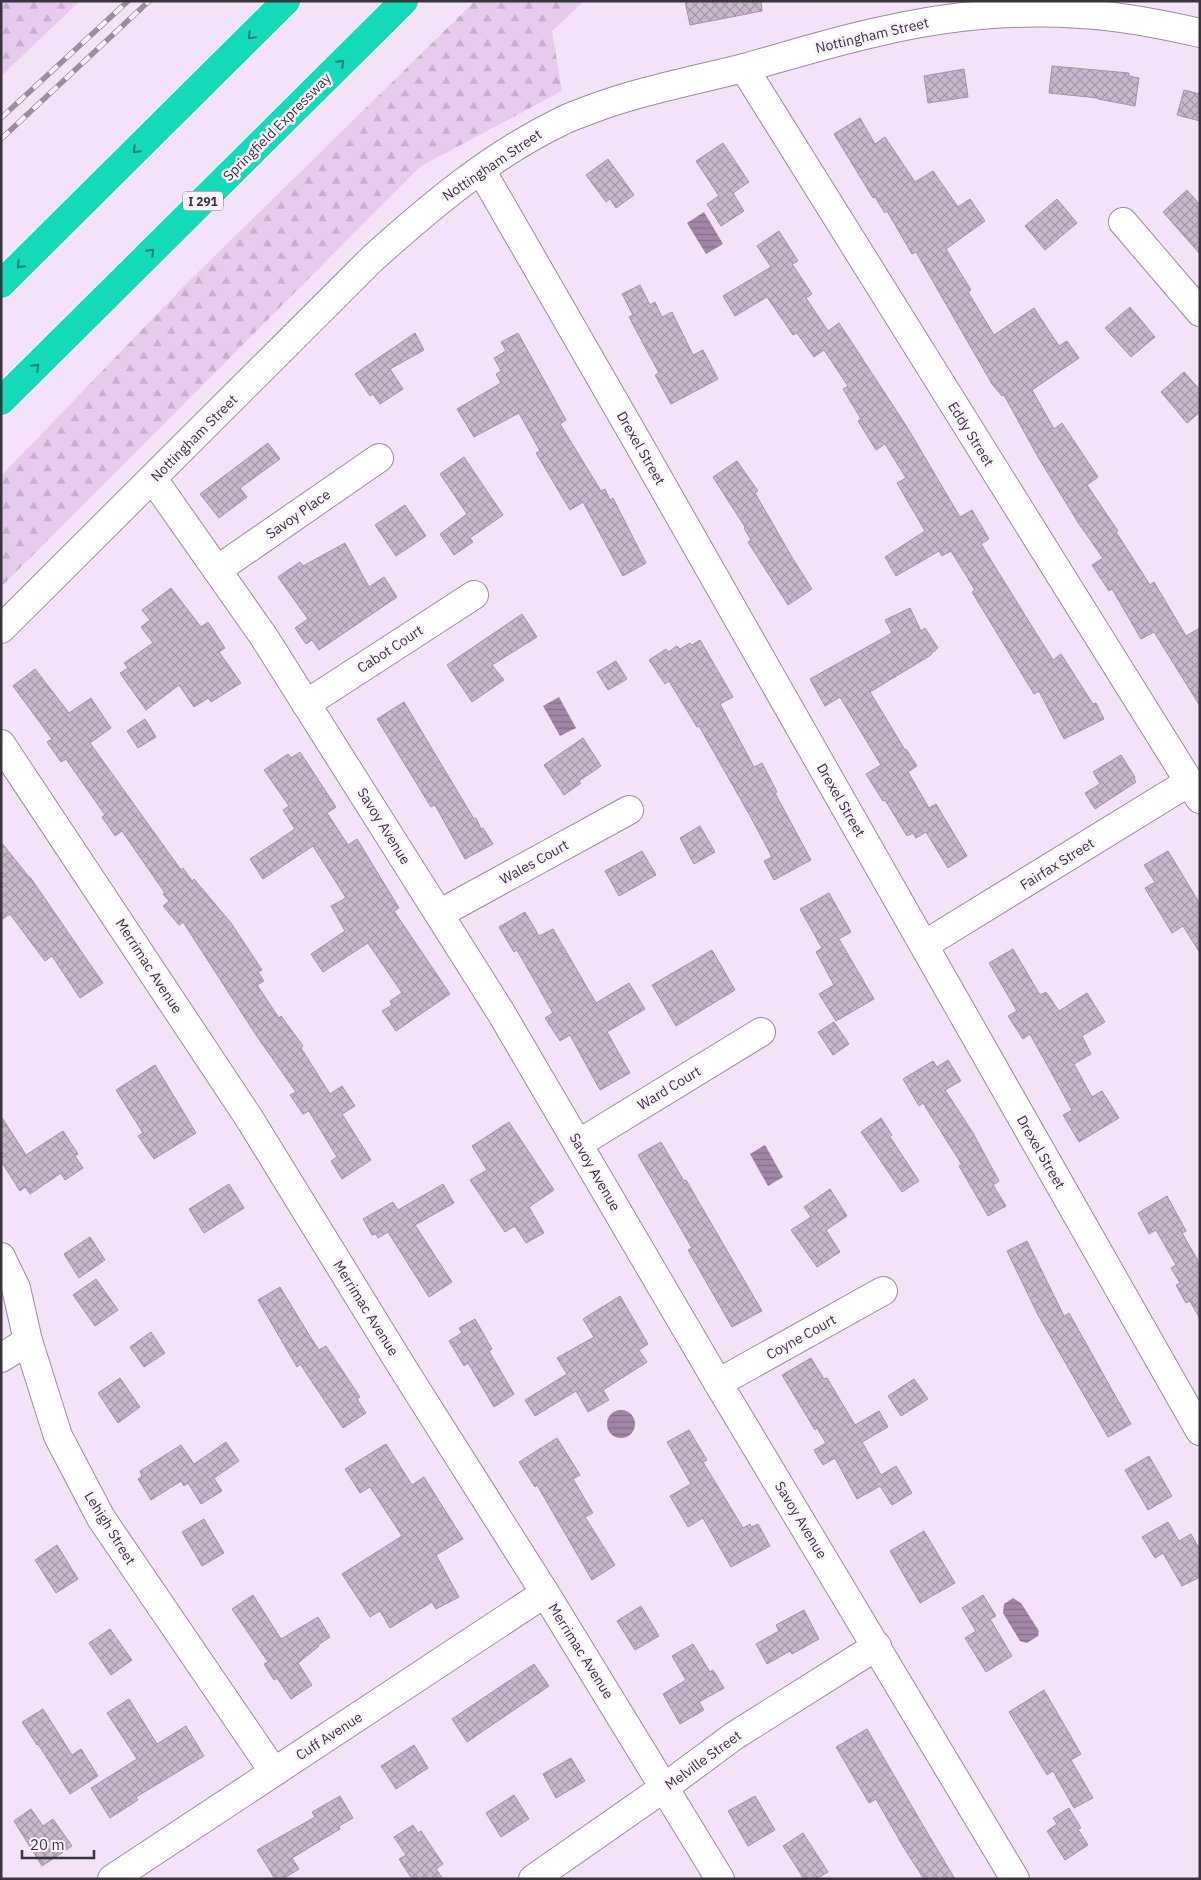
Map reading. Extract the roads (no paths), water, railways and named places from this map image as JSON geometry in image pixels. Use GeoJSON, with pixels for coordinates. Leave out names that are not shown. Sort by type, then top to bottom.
{"type":"FeatureCollection","features":[{"type":"Feature","properties":{"kind":"highway"},"geometry":{"type":"LineString","coordinates":[[1,284],[286,1]]}},
{"type":"Feature","properties":{"kind":"highway","name":"Springfield Expressway"},"geometry":{"type":"LineString","coordinates":[[1,401],[404,1]]}},
{"type":"Feature","properties":{"kind":"street","name":"Nottingham Street"},"geometry":{"type":"LineString","coordinates":[[1,629],[373,258],[422,214],[481,170],[513,148],[561,121],[620,98],[744,68],[873,33],[938,20],[1073,8],[1200,33]]}},
{"type":"Feature","properties":{"kind":"street","name":"Eddy Street"},"geometry":{"type":"LineString","coordinates":[[744,68],[1194,790]]}},
{"type":"Feature","properties":{"kind":"street","name":"Drexel Street"},"geometry":{"type":"LineString","coordinates":[[481,170],[1200,1431]]}},
{"type":"Feature","properties":{"kind":"street"},"geometry":{"type":"LineString","coordinates":[[1123,222],[1200,312]]}},
{"type":"Feature","properties":{"kind":"street","name":"Savoy Place"},"geometry":{"type":"LineString","coordinates":[[217,570],[379,458]]}},
{"type":"Feature","properties":{"kind":"street","name":"Savoy Avenue"},"geometry":{"type":"LineString","coordinates":[[153,479],[264,637],[500,1011],[718,1383],[1015,1879]]}},
{"type":"Feature","properties":{"kind":"street","name":"Cabot Court"},"geometry":{"type":"LineString","coordinates":[[306,704],[474,595]]}},
{"type":"Feature","properties":{"kind":"street","name":"Merrimac Avenue"},"geometry":{"type":"LineString","coordinates":[[1,744],[249,1118],[404,1370],[545,1593],[720,1879]]}},
{"type":"Feature","properties":{"kind":"street","name":"Fairfax Street"},"geometry":{"type":"LineString","coordinates":[[924,945],[1194,790]]}},
{"type":"Feature","properties":{"kind":"street","name":"Wales Court"},"geometry":{"type":"LineString","coordinates":[[439,914],[629,810]]}},
{"type":"Feature","properties":{"kind":"street","name":"Ward Court"},"geometry":{"type":"LineString","coordinates":[[578,1144],[761,1032]]}},
{"type":"Feature","properties":{"kind":"street","name":"Lehigh Street"},"geometry":{"type":"LineString","coordinates":[[1,1257],[16,1288],[28,1341],[58,1436],[101,1518],[274,1772]]}},
{"type":"Feature","properties":{"kind":"street","name":"Coyne Court"},"geometry":{"type":"LineString","coordinates":[[718,1383],[884,1291]]}},
{"type":"Feature","properties":{"kind":"street"},"geometry":{"type":"LineString","coordinates":[[1,1358],[28,1341]]}},
{"type":"Feature","properties":{"kind":"street","name":"Cuff Avenue"},"geometry":{"type":"LineString","coordinates":[[112,1879],[545,1593]]}},
{"type":"Feature","properties":{"kind":"street","name":"Melville Street"},"geometry":{"type":"LineString","coordinates":[[533,1879],[734,1736],[876,1646]]}},
{"type":"Feature","properties":{"kind":"railway"},"geometry":{"type":"LineString","coordinates":[[1,118],[128,1]]}},
{"type":"Feature","properties":{"kind":"railway"},"geometry":{"type":"LineString","coordinates":[[1,139],[149,1]]}}]}
